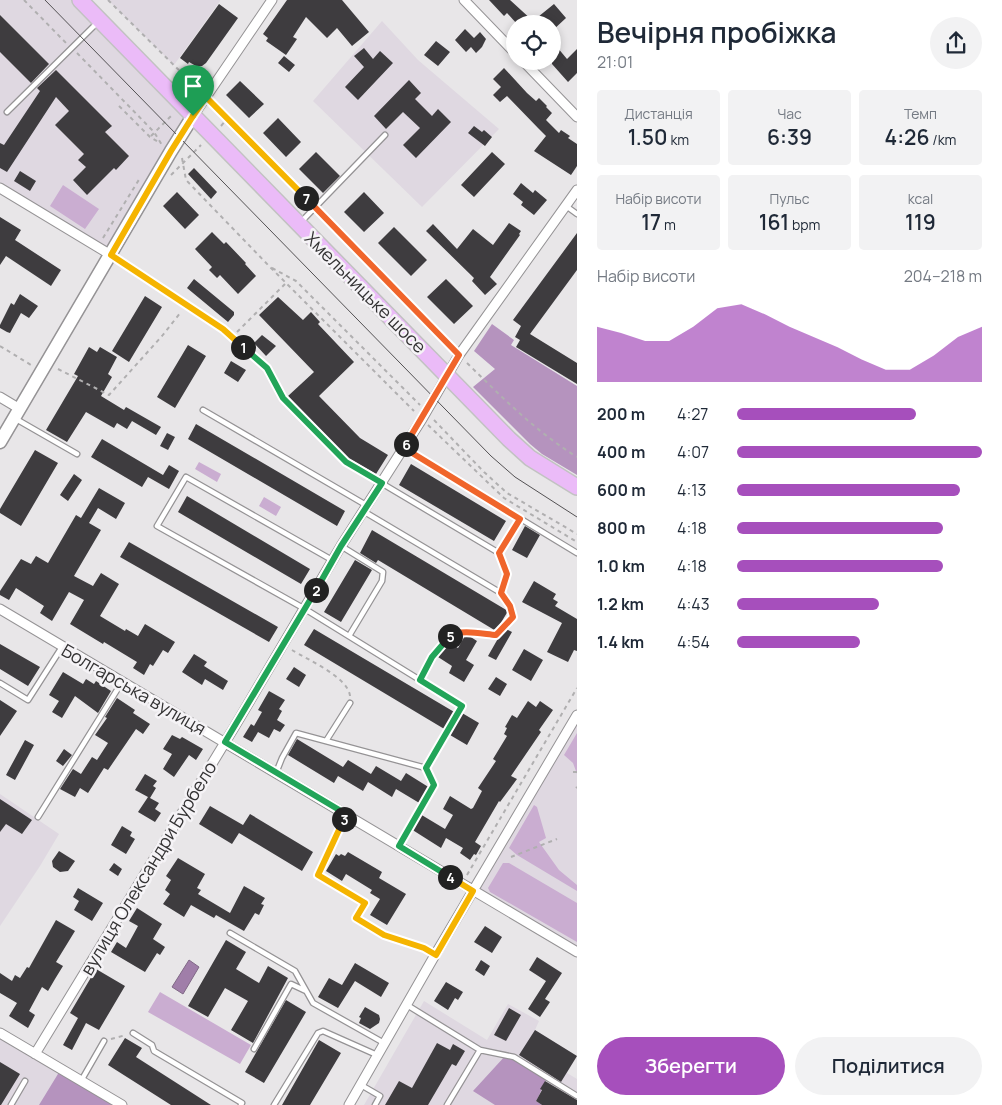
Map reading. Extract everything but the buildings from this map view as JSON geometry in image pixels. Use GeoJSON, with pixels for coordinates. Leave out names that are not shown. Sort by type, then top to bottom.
{"type":"FeatureCollection","features":[{"type":"Feature","properties":{"kind":"main road","name":"Хмельницьке шосе"},"geometry":{"type":"LineString","coordinates":[[80,0],[509,439],[530,458],[577,488]]}},
{"type":"Feature","properties":{"kind":"main road"},"geometry":{"type":"LineString","coordinates":[[0,442],[193,116]]}},
{"type":"Feature","properties":{"kind":"street"},"geometry":{"type":"LineString","coordinates":[[193,116],[272,0]]}},
{"type":"Feature","properties":{"kind":"street"},"geometry":{"type":"LineString","coordinates":[[470,2],[506,43]]}},
{"type":"Feature","properties":{"kind":"street"},"geometry":{"type":"LineString","coordinates":[[532,70],[577,117]]}},
{"type":"Feature","properties":{"kind":"street","name":"вулиця Олександри Бурбело"},"geometry":{"type":"LineString","coordinates":[[35,1054],[225,742],[332,560],[404,448],[459,355],[577,190]]}},
{"type":"Feature","properties":{"kind":"street"},"geometry":{"type":"LineString","coordinates":[[1,191],[111,255]]}},
{"type":"Feature","properties":{"kind":"street"},"geometry":{"type":"LineString","coordinates":[[0,396],[17,414]]}},
{"type":"Feature","properties":{"kind":"street","name":"Болгарська вулиця"},"geometry":{"type":"LineString","coordinates":[[0,609],[577,952]]}},
{"type":"Feature","properties":{"kind":"street"},"geometry":{"type":"LineString","coordinates":[[349,1105],[577,715]]}},
{"type":"Feature","properties":{"kind":"street"},"geometry":{"type":"LineString","coordinates":[[0,1032],[122,1105]]}},
{"type":"Feature","properties":{"kind":"lane"},"geometry":{"type":"LineString","coordinates":[[7,112],[100,20]]}},
{"type":"Feature","properties":{"kind":"lane"},"geometry":{"type":"LineString","coordinates":[[299,224],[385,135]]}},
{"type":"Feature","properties":{"kind":"lane"},"geometry":{"type":"LineString","coordinates":[[566,206],[577,214]]}},
{"type":"Feature","properties":{"kind":"lane"},"geometry":{"type":"LineString","coordinates":[[111,255],[223,329],[267,368],[283,398],[346,462],[499,553],[520,519]]}},
{"type":"Feature","properties":{"kind":"lane"},"geometry":{"type":"LineString","coordinates":[[203,410],[501,593]]}},
{"type":"Feature","properties":{"kind":"lane"},"geometry":{"type":"LineString","coordinates":[[17,414],[77,454]]}},
{"type":"Feature","properties":{"kind":"lane"},"geometry":{"type":"LineString","coordinates":[[404,448],[577,554]]}},
{"type":"Feature","properties":{"kind":"lane"},"geometry":{"type":"LineString","coordinates":[[332,560],[186,477],[157,526],[305,608],[462,706]]}},
{"type":"Feature","properties":{"kind":"lane"},"geometry":{"type":"LineString","coordinates":[[341,546],[383,572],[382,581],[349,636]]}},
{"type":"Feature","properties":{"kind":"lane"},"geometry":{"type":"LineString","coordinates":[[0,683],[28,700],[62,647]]}},
{"type":"Feature","properties":{"kind":"lane"},"geometry":{"type":"LineString","coordinates":[[38,817],[122,682]]}},
{"type":"Feature","properties":{"kind":"lane"},"geometry":{"type":"LineString","coordinates":[[326,741],[350,703]]}},
{"type":"Feature","properties":{"kind":"lane"},"geometry":{"type":"LineString","coordinates":[[276,772],[296,733],[426,768],[436,752]]}},
{"type":"Feature","properties":{"kind":"lane"},"geometry":{"type":"LineString","coordinates":[[346,814],[318,875],[365,903],[356,918],[384,935],[424,948],[436,955]]}},
{"type":"Feature","properties":{"kind":"lane"},"geometry":{"type":"LineString","coordinates":[[230,933],[295,971],[314,1003],[385,1043]]}},
{"type":"Feature","properties":{"kind":"lane"},"geometry":{"type":"LineString","coordinates":[[254,1049],[291,984],[306,990]]}},
{"type":"Feature","properties":{"kind":"lane"},"geometry":{"type":"LineString","coordinates":[[407,1005],[480,1050],[514,1057],[577,1096]]}},
{"type":"Feature","properties":{"kind":"lane"},"geometry":{"type":"LineString","coordinates":[[274,1105],[318,1032],[323,1031],[378,1056]]}},
{"type":"Feature","properties":{"kind":"lane"},"geometry":{"type":"LineString","coordinates":[[133,1033],[152,1045],[154,1051],[242,1103],[241,1105]]}},
{"type":"Feature","properties":{"kind":"lane"},"geometry":{"type":"LineString","coordinates":[[81,1081],[104,1041]]}},
{"type":"Feature","properties":{"kind":"lane"},"geometry":{"type":"LineString","coordinates":[[447,1105],[480,1050]]}},
{"type":"Feature","properties":{"kind":"lane"},"geometry":{"type":"LineString","coordinates":[[11,1105],[25,1082]]}},
{"type":"Feature","properties":{"kind":"lane"},"geometry":{"type":"LineString","coordinates":[[361,1085],[380,1096],[375,1105]]}},
{"type":"Feature","properties":{"kind":"path"},"geometry":{"type":"LineString","coordinates":[[24,0],[154,132],[162,145],[150,137],[120,106]]}},
{"type":"Feature","properties":{"kind":"path"},"geometry":{"type":"LineString","coordinates":[[108,0],[315,207],[459,355],[524,418],[547,437],[577,456]]}},
{"type":"Feature","properties":{"kind":"path"},"geometry":{"type":"LineString","coordinates":[[190,95],[197,88]]}},
{"type":"Feature","properties":{"kind":"path"},"geometry":{"type":"LineString","coordinates":[[150,137],[172,115]]}},
{"type":"Feature","properties":{"kind":"path"},"geometry":{"type":"LineString","coordinates":[[218,129],[227,119]]}},
{"type":"Feature","properties":{"kind":"path"},"geometry":{"type":"LineString","coordinates":[[183,163],[201,145]]}},
{"type":"Feature","properties":{"kind":"path"},"geometry":{"type":"LineString","coordinates":[[182,158],[186,180],[270,267]]}},
{"type":"Feature","properties":{"kind":"path"},"geometry":{"type":"LineString","coordinates":[[232,337],[286,283]]}},
{"type":"Feature","properties":{"kind":"path"},"geometry":{"type":"LineString","coordinates":[[53,366],[109,395],[162,336],[186,305]]}},
{"type":"Feature","properties":{"kind":"path"},"geometry":{"type":"LineString","coordinates":[[0,346],[33,367]]}},
{"type":"Feature","properties":{"kind":"path"},"geometry":{"type":"LineString","coordinates":[[420,680],[432,657],[451,634],[496,635],[513,617],[510,606],[501,593],[507,574],[499,553]]}},
{"type":"Feature","properties":{"kind":"path"},"geometry":{"type":"LineString","coordinates":[[290,649],[342,680],[350,690],[350,703]]}},
{"type":"Feature","properties":{"kind":"path"},"geometry":{"type":"LineString","coordinates":[[466,877],[577,688]]}},
{"type":"Feature","properties":{"kind":"path"},"geometry":{"type":"LineString","coordinates":[[436,752],[462,706]]}},
{"type":"Feature","properties":{"kind":"path"},"geometry":{"type":"LineString","coordinates":[[399,846],[434,785],[426,768]]}},
{"type":"Feature","properties":{"kind":"path"},"geometry":{"type":"LineString","coordinates":[[512,857],[558,839]]}},
{"type":"Feature","properties":{"kind":"path"},"geometry":{"type":"LineString","coordinates":[[104,1041],[133,1033]]}},
{"type":"Feature","properties":{"kind":"shaded area"},"geometry":{"type":"Polygon","coordinates":[[[0,0],[71,0],[190,121],[110,255],[0,187],[0,0]]]}},
{"type":"Feature","properties":{"kind":"shaded area"},"geometry":{"type":"Polygon","coordinates":[[[108,0],[220,0],[220,1],[174,65],[108,0]]]}},
{"type":"Feature","properties":{"kind":"shaded area"},"geometry":{"type":"Polygon","coordinates":[[[382,21],[418,60],[499,129],[422,207],[313,101],[382,21]]]}},
{"type":"Feature","properties":{"kind":"shaded area"},"geometry":{"type":"Polygon","coordinates":[[[63,185],[99,209],[85,229],[50,206],[63,185]]]}},
{"type":"Feature","properties":{"kind":"shaded area"},"geometry":{"type":"Polygon","coordinates":[[[492,324],[514,340],[511,345],[577,386],[577,475],[542,454],[530,444],[473,387],[495,369],[474,351],[492,324]]]}},
{"type":"Feature","properties":{"kind":"shaded area"},"geometry":{"type":"Polygon","coordinates":[[[199,462],[221,474],[217,482],[195,469],[199,462]]]}},
{"type":"Feature","properties":{"kind":"shaded area"},"geometry":{"type":"Polygon","coordinates":[[[264,497],[281,507],[276,516],[259,506],[264,497]]]}},
{"type":"Feature","properties":{"kind":"shaded area"},"geometry":{"type":"Polygon","coordinates":[[[577,715],[577,952],[473,891],[577,715]]]}},
{"type":"Feature","properties":{"kind":"shaded area"},"geometry":{"type":"Polygon","coordinates":[[[577,733],[577,774],[573,763],[564,755],[577,733]]]}},
{"type":"Feature","properties":{"kind":"shaded area"},"geometry":{"type":"Polygon","coordinates":[[[0,794],[59,834],[0,926],[0,794]]]}},
{"type":"Feature","properties":{"kind":"shaded area"},"geometry":{"type":"Polygon","coordinates":[[[534,805],[537,807],[546,838],[539,842],[559,870],[577,885],[577,891],[517,855],[509,848],[534,805]]]}},
{"type":"Feature","properties":{"kind":"shaded area"},"geometry":{"type":"Polygon","coordinates":[[[503,863],[509,863],[577,903],[577,942],[490,892],[488,888],[503,863]]]}},
{"type":"Feature","properties":{"kind":"shaded area"},"geometry":{"type":"Polygon","coordinates":[[[189,960],[199,967],[183,994],[172,987],[189,960]]]}},
{"type":"Feature","properties":{"kind":"shaded area"},"geometry":{"type":"Polygon","coordinates":[[[160,992],[251,1045],[240,1064],[148,1012],[160,992]]]}},
{"type":"Feature","properties":{"kind":"shaded area"},"geometry":{"type":"Polygon","coordinates":[[[424,1001],[487,1040],[508,1004],[539,1021],[535,1030],[577,1056],[567,1073],[577,1079],[577,1105],[364,1105],[424,1001]]]}},
{"type":"Feature","properties":{"kind":"shaded area"},"geometry":{"type":"Polygon","coordinates":[[[0,1032],[123,1105],[0,1105],[0,1032]]]}},
{"type":"Feature","properties":{"kind":"shaded area"},"geometry":{"type":"Polygon","coordinates":[[[506,1055],[514,1057],[547,1078],[536,1101],[542,1105],[495,1105],[473,1091],[506,1055]]]}},
{"type":"Feature","properties":{"kind":"shaded area"},"geometry":{"type":"Polygon","coordinates":[[[61,1069],[122,1105],[39,1105],[61,1069]]]}},
{"type":"Feature","properties":{"kind":"tram line"},"geometry":{"type":"LineString","coordinates":[[45,0],[491,456],[515,477],[577,517]]}},
{"type":"Feature","properties":{"kind":"route"},"geometry":{"type":"LineString","coordinates":[[206,97],[459,355],[404,448],[520,519],[499,553],[507,574],[501,593],[510,606],[513,617],[496,635],[451,634],[432,657],[420,680],[462,706],[426,768],[434,785],[399,846],[473,891],[436,955],[424,948],[384,935],[356,918],[365,903],[318,875],[346,814],[225,742],[341,546],[382,483],[346,462],[283,398],[267,368],[223,329],[111,255],[193,116],[206,97]]}}]}
